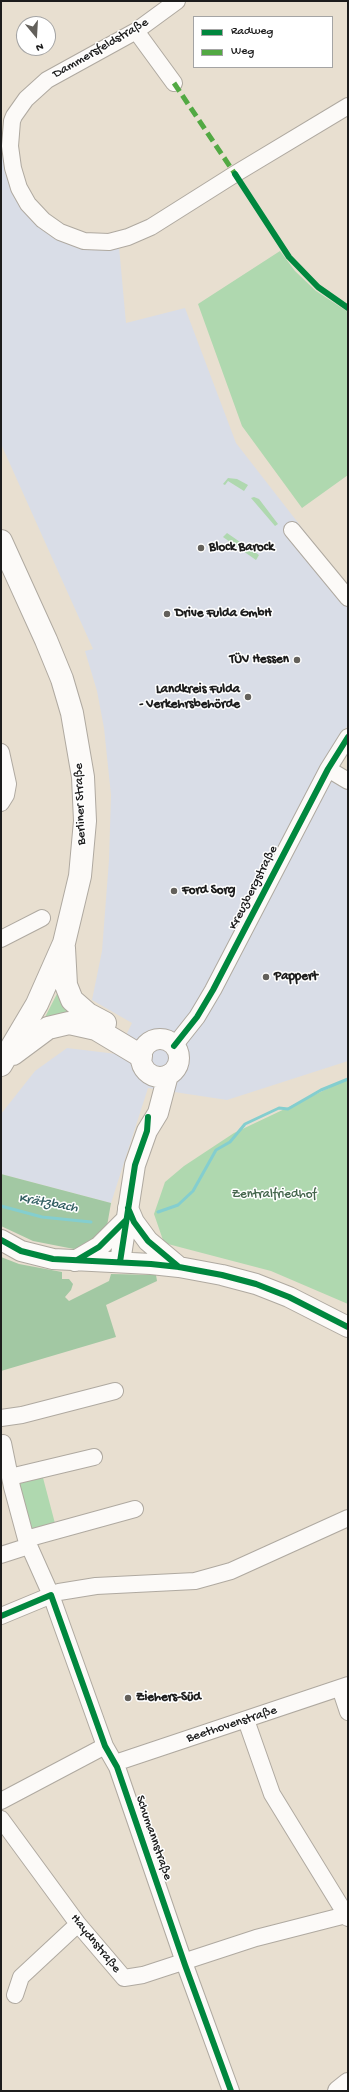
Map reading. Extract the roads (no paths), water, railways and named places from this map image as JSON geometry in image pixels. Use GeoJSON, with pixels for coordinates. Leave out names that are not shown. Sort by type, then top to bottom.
{"type":"FeatureCollection","features":[{"type":"Feature","properties":{"kind":"highway","name":"Berliner Straße"},"geometry":{"type":"LineString","coordinates":[[1,541],[62,679],[77,736],[83,777],[84,840],[77,893],[64,943],[37,1004],[3,1062]]}},
{"type":"Feature","properties":{"kind":"highway"},"geometry":{"type":"LineString","coordinates":[[64,943],[66,985],[72,1000],[88,1014],[144,1050]]}},
{"type":"Feature","properties":{"kind":"highway"},"geometry":{"type":"LineString","coordinates":[[3,1062],[48,1028],[69,1023],[96,1029],[144,1050]]}},
{"type":"Feature","properties":{"kind":"main road"},"geometry":{"type":"LineString","coordinates":[[158,1039],[164,1040],[174,1046],[178,1058],[175,1070],[160,1075],[143,1067],[144,1050],[158,1039]]}},
{"type":"Feature","properties":{"kind":"main road"},"geometry":{"type":"LineString","coordinates":[[120,1262],[135,1165],[147,1131],[160,1075]]}},
{"type":"Feature","properties":{"kind":"main road"},"geometry":{"type":"LineString","coordinates":[[75,1260],[98,1247],[127,1214]]}},
{"type":"Feature","properties":{"kind":"main road"},"geometry":{"type":"LineString","coordinates":[[127,1214],[148,1241],[179,1267]]}},
{"type":"Feature","properties":{"kind":"main road"},"geometry":{"type":"LineString","coordinates":[[1,1240],[36,1256],[53,1259],[120,1262],[179,1267],[222,1275],[256,1284],[314,1308],[348,1327]]}},
{"type":"Feature","properties":{"kind":"main road"},"geometry":{"type":"LineString","coordinates":[[338,2091],[348,2083]]}},
{"type":"Feature","properties":{"kind":"street","name":"Dammersfeldstraße"},"geometry":{"type":"LineString","coordinates":[[177,1],[136,31],[47,80],[26,99],[12,121],[10,146],[13,168],[19,188],[28,204],[43,220],[60,232],[84,241],[109,242],[128,237],[151,227],[348,106]]}},
{"type":"Feature","properties":{"kind":"street"},"geometry":{"type":"LineString","coordinates":[[136,31],[174,83]]}},
{"type":"Feature","properties":{"kind":"street"},"geometry":{"type":"LineString","coordinates":[[292,530],[348,598]]}},
{"type":"Feature","properties":{"kind":"street","name":"Kreuzbergstraße"},"geometry":{"type":"LineString","coordinates":[[174,1046],[197,1017],[328,769],[348,737]]}},
{"type":"Feature","properties":{"kind":"street"},"geometry":{"type":"LineString","coordinates":[[1,755],[8,784],[6,795],[1,803]]}},
{"type":"Feature","properties":{"kind":"street"},"geometry":{"type":"LineString","coordinates":[[328,769],[348,781]]}},
{"type":"Feature","properties":{"kind":"street"},"geometry":{"type":"LineString","coordinates":[[1,939],[42,918]]}},
{"type":"Feature","properties":{"kind":"street"},"geometry":{"type":"LineString","coordinates":[[1,1418],[22,1415],[115,1390]]}},
{"type":"Feature","properties":{"kind":"street","name":"Schumannstraße"},"geometry":{"type":"LineString","coordinates":[[3,1443],[10,1477],[8,1497],[51,1595],[105,1746],[115,1763],[183,1960],[231,2091]]}},
{"type":"Feature","properties":{"kind":"street"},"geometry":{"type":"LineString","coordinates":[[10,1477],[94,1457]]}},
{"type":"Feature","properties":{"kind":"street"},"geometry":{"type":"LineString","coordinates":[[1,1555],[28,1542],[135,1509]]}},
{"type":"Feature","properties":{"kind":"street"},"geometry":{"type":"LineString","coordinates":[[1,1616],[51,1595],[96,1586],[195,1581],[231,1571],[348,1518]]}},
{"type":"Feature","properties":{"kind":"street"},"geometry":{"type":"LineString","coordinates":[[344,1687],[348,1712]]}},
{"type":"Feature","properties":{"kind":"street","name":"Beethovenstraße"},"geometry":{"type":"LineString","coordinates":[[115,1763],[344,1687]]}},
{"type":"Feature","properties":{"kind":"street"},"geometry":{"type":"LineString","coordinates":[[246,1720],[272,1794],[347,1916]]}},
{"type":"Feature","properties":{"kind":"street"},"geometry":{"type":"LineString","coordinates":[[1,1801],[105,1746]]}},
{"type":"Feature","properties":{"kind":"street","name":"Haydnstraße"},"geometry":{"type":"LineString","coordinates":[[1,1819],[78,1924],[124,1978],[143,1975],[183,1960],[256,1938],[347,1916]]}},
{"type":"Feature","properties":{"kind":"street"},"geometry":{"type":"LineString","coordinates":[[15,1995],[21,1977],[78,1924]]}},
{"type":"Feature","properties":{"kind":"waterway","name":"Krätzbach"},"geometry":{"type":"LineString","coordinates":[[158,1212],[178,1205],[193,1191],[216,1150],[230,1142],[245,1124],[279,1108],[288,1109],[321,1090],[348,1079]]}},
{"type":"Feature","properties":{"kind":"waterway","name":"Krätzbach"},"geometry":{"type":"LineString","coordinates":[[1,1206],[42,1217],[91,1222]]}},
{"type":"Feature","properties":{"kind":"place","name":"Block Barock"},"geometry":{"type":"Point","coordinates":[201,548]}},
{"type":"Feature","properties":{"kind":"place","name":"Drive Fulda GmbH"},"geometry":{"type":"Point","coordinates":[167,614]}},
{"type":"Feature","properties":{"kind":"place","name":"TÜV Hessen"},"geometry":{"type":"Point","coordinates":[297,660]}},
{"type":"Feature","properties":{"kind":"place","name":"Landkreis Fulda - Verkehrsbehörde"},"geometry":{"type":"Point","coordinates":[248,697]}},
{"type":"Feature","properties":{"kind":"place","name":"Ford Sorg"},"geometry":{"type":"Point","coordinates":[174,891]}},
{"type":"Feature","properties":{"kind":"place","name":"Pappert"},"geometry":{"type":"Point","coordinates":[266,977]}},
{"type":"Feature","properties":{"kind":"place","name":"Ziehers-Süd"},"geometry":{"type":"Point","coordinates":[128,1698]}},
{"type":"Feature","properties":{"kind":"park label","name":"Zentralfriedhof"},"geometry":{"type":"Point","coordinates":[274,1195]}}]}
